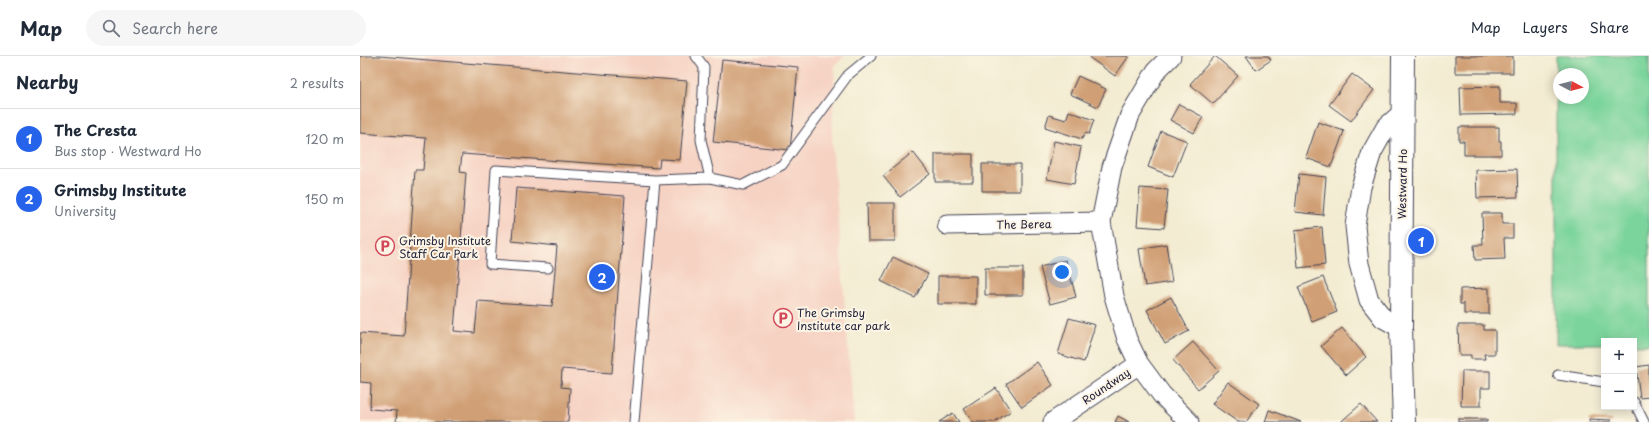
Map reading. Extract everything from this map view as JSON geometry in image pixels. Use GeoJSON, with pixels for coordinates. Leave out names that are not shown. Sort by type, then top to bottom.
{"type":"FeatureCollection","features":[{"type":"Feature","properties":{"kind":"street"},"geometry":{"type":"LineString","coordinates":[[1171,56],[1156,71],[1130,115],[1112,167],[1101,222],[1114,296],[1127,339],[1139,364],[1162,395],[1189,422]]}},
{"type":"Feature","properties":{"kind":"street","name":"Westward Ho"},"geometry":{"type":"LineString","coordinates":[[1404,56],[1401,328],[1404,422]]}},
{"type":"Feature","properties":{"kind":"street"},"geometry":{"type":"LineString","coordinates":[[1401,328],[1383,318],[1369,300],[1359,264],[1355,226],[1361,187],[1372,152],[1386,127],[1403,112]]}},
{"type":"Feature","properties":{"kind":"street","name":"The Berea"},"geometry":{"type":"LineString","coordinates":[[947,225],[1101,222]]}},
{"type":"Feature","properties":{"kind":"street","name":"Roundway"},"geometry":{"type":"LineString","coordinates":[[1053,422],[1139,364]]}},
{"type":"Feature","properties":{"kind":"lane"},"geometry":{"type":"LineString","coordinates":[[696,56],[704,67],[701,140],[710,178]]}},
{"type":"Feature","properties":{"kind":"lane"},"geometry":{"type":"LineString","coordinates":[[548,268],[490,264],[496,170],[655,180],[710,178],[743,185],[782,165],[848,75],[871,56]]}},
{"type":"Feature","properties":{"kind":"lane"},"geometry":{"type":"LineString","coordinates":[[634,422],[655,180]]}},
{"type":"Feature","properties":{"kind":"lane"},"geometry":{"type":"LineString","coordinates":[[1558,375],[1601,382]]}},
{"type":"Feature","properties":{"kind":"lane"},"geometry":{"type":"LineString","coordinates":[[1637,408],[1644,422]]}},
{"type":"Feature","properties":{"kind":"shaded area"},"geometry":{"type":"Polygon","coordinates":[[[360,56],[845,56],[835,65],[832,141],[854,422],[360,422],[360,56]]]}},
{"type":"Feature","properties":{"kind":"green space"},"geometry":{"type":"Polygon","coordinates":[[[1556,56],[1649,56],[1649,345],[1637,345],[1637,338],[1601,338],[1601,344],[1556,344],[1556,104],[1589,104],[1589,68],[1556,68],[1556,56]]]}},
{"type":"Feature","properties":{"kind":"building"},"geometry":{"type":"Polygon","coordinates":[[[360,56],[379,56],[687,81],[680,160],[660,159],[659,168],[462,154],[460,172],[466,173],[454,331],[475,333],[478,301],[552,306],[557,246],[512,241],[516,188],[625,196],[612,373],[562,369],[561,387],[570,388],[568,422],[396,422],[397,411],[370,409],[371,383],[360,382],[360,333],[404,336],[415,170],[423,170],[426,138],[360,133],[360,56]]]}},
{"type":"Feature","properties":{"kind":"building"},"geometry":{"type":"Polygon","coordinates":[[[1091,56],[1129,56],[1115,76],[1090,58],[1091,56]]]}},
{"type":"Feature","properties":{"kind":"building"},"geometry":{"type":"Polygon","coordinates":[[[1215,56],[1238,76],[1213,104],[1190,84],[1215,56]]]}},
{"type":"Feature","properties":{"kind":"building"},"geometry":{"type":"Polygon","coordinates":[[[1246,56],[1268,56],[1271,60],[1256,70],[1246,56]]]}},
{"type":"Feature","properties":{"kind":"building"},"geometry":{"type":"Polygon","coordinates":[[[1455,56],[1513,56],[1513,73],[1455,73],[1455,56]]]}},
{"type":"Feature","properties":{"kind":"building"},"geometry":{"type":"Polygon","coordinates":[[[722,60],[798,67],[790,150],[713,142],[722,60]]]}},
{"type":"Feature","properties":{"kind":"building"},"geometry":{"type":"Polygon","coordinates":[[[1352,74],[1374,90],[1351,121],[1329,105],[1352,74]]]}},
{"type":"Feature","properties":{"kind":"building"},"geometry":{"type":"Polygon","coordinates":[[[1078,76],[1106,89],[1098,107],[1070,94],[1078,76]]]}},
{"type":"Feature","properties":{"kind":"building"},"geometry":{"type":"Polygon","coordinates":[[[1500,86],[1500,103],[1517,103],[1517,114],[1461,115],[1460,87],[1500,86]]]}},
{"type":"Feature","properties":{"kind":"building"},"geometry":{"type":"Polygon","coordinates":[[[1179,104],[1203,117],[1194,133],[1170,120],[1179,104]]]}},
{"type":"Feature","properties":{"kind":"building"},"geometry":{"type":"Polygon","coordinates":[[[1069,111],[1094,120],[1089,134],[1085,133],[1082,139],[1045,127],[1049,115],[1066,120],[1069,111]]]}},
{"type":"Feature","properties":{"kind":"building"},"geometry":{"type":"Polygon","coordinates":[[[1318,122],[1344,131],[1331,167],[1306,158],[1318,122]]]}},
{"type":"Feature","properties":{"kind":"building"},"geometry":{"type":"Polygon","coordinates":[[[1459,127],[1499,127],[1501,155],[1464,155],[1464,141],[1459,141],[1459,127]]]}},
{"type":"Feature","properties":{"kind":"building"},"geometry":{"type":"Polygon","coordinates":[[[1161,131],[1187,141],[1173,177],[1148,167],[1161,131]]]}},
{"type":"Feature","properties":{"kind":"building"},"geometry":{"type":"Polygon","coordinates":[[[1054,141],[1081,147],[1074,184],[1047,179],[1054,141]]]}},
{"type":"Feature","properties":{"kind":"building"},"geometry":{"type":"Polygon","coordinates":[[[913,152],[930,174],[900,197],[883,176],[913,152]]]}},
{"type":"Feature","properties":{"kind":"building"},"geometry":{"type":"Polygon","coordinates":[[[935,154],[973,154],[973,182],[935,182],[935,154]]]}},
{"type":"Feature","properties":{"kind":"building"},"geometry":{"type":"Polygon","coordinates":[[[982,164],[1020,164],[1020,191],[982,191],[982,164]]]}},
{"type":"Feature","properties":{"kind":"building"},"geometry":{"type":"Polygon","coordinates":[[[1517,169],[1518,197],[1477,198],[1476,170],[1517,169]]]}},
{"type":"Feature","properties":{"kind":"building"},"geometry":{"type":"Polygon","coordinates":[[[1299,174],[1326,177],[1323,215],[1295,212],[1299,174]]]}},
{"type":"Feature","properties":{"kind":"building"},"geometry":{"type":"Polygon","coordinates":[[[1140,188],[1168,190],[1164,228],[1137,226],[1140,188]]]}},
{"type":"Feature","properties":{"kind":"building"},"geometry":{"type":"Polygon","coordinates":[[[867,203],[895,203],[895,241],[868,241],[867,203]]]}},
{"type":"Feature","properties":{"kind":"building"},"geometry":{"type":"Polygon","coordinates":[[[1482,213],[1502,213],[1502,224],[1513,224],[1513,238],[1504,238],[1505,259],[1475,260],[1474,245],[1483,245],[1482,213]]]}},
{"type":"Feature","properties":{"kind":"building"},"geometry":{"type":"Polygon","coordinates":[[[1322,227],[1325,265],[1298,268],[1295,230],[1322,227]]]}},
{"type":"Feature","properties":{"kind":"building"},"geometry":{"type":"Polygon","coordinates":[[[1166,244],[1172,282],[1145,286],[1139,249],[1166,244]]]}},
{"type":"Feature","properties":{"kind":"building"},"geometry":{"type":"Polygon","coordinates":[[[893,257],[928,274],[915,298],[881,281],[893,257]]]}},
{"type":"Feature","properties":{"kind":"building"},"geometry":{"type":"Polygon","coordinates":[[[1066,260],[1076,297],[1050,304],[1040,267],[1066,260]]]}},
{"type":"Feature","properties":{"kind":"building"},"geometry":{"type":"Polygon","coordinates":[[[985,268],[1023,268],[1023,295],[985,295],[985,268]]]}},
{"type":"Feature","properties":{"kind":"building"},"geometry":{"type":"Polygon","coordinates":[[[938,276],[976,276],[976,304],[938,304],[938,276]]]}},
{"type":"Feature","properties":{"kind":"building"},"geometry":{"type":"Polygon","coordinates":[[[1323,277],[1337,312],[1312,322],[1298,287],[1323,277]]]}},
{"type":"Feature","properties":{"kind":"building"},"geometry":{"type":"Polygon","coordinates":[[[1489,288],[1489,314],[1464,314],[1464,304],[1460,304],[1460,289],[1489,288]]]}},
{"type":"Feature","properties":{"kind":"building"},"geometry":{"type":"Polygon","coordinates":[[[1171,297],[1189,331],[1165,344],[1147,310],[1171,297]]]}},
{"type":"Feature","properties":{"kind":"building"},"geometry":{"type":"Polygon","coordinates":[[[1069,318],[1095,325],[1084,362],[1058,354],[1069,318]]]}},
{"type":"Feature","properties":{"kind":"building"},"geometry":{"type":"Polygon","coordinates":[[[1458,325],[1484,325],[1484,330],[1495,330],[1495,354],[1484,354],[1485,359],[1471,359],[1471,355],[1459,355],[1458,325]]]}},
{"type":"Feature","properties":{"kind":"building"},"geometry":{"type":"Polygon","coordinates":[[[1342,328],[1366,357],[1346,375],[1321,346],[1342,328]]]}},
{"type":"Feature","properties":{"kind":"building"},"geometry":{"type":"Polygon","coordinates":[[[1193,342],[1219,371],[1198,389],[1173,360],[1193,342]]]}},
{"type":"Feature","properties":{"kind":"building"},"geometry":{"type":"Polygon","coordinates":[[[1037,362],[1053,385],[1022,407],[1006,384],[1037,362]]]}},
{"type":"Feature","properties":{"kind":"building"},"geometry":{"type":"Polygon","coordinates":[[[1649,365],[1649,397],[1640,398],[1637,367],[1649,365]]]}},
{"type":"Feature","properties":{"kind":"building"},"geometry":{"type":"Polygon","coordinates":[[[1462,371],[1490,371],[1490,388],[1481,388],[1481,406],[1461,406],[1462,371]]]}},
{"type":"Feature","properties":{"kind":"building"},"geometry":{"type":"Polygon","coordinates":[[[1228,382],[1259,404],[1246,422],[1238,422],[1212,404],[1228,382]]]}},
{"type":"Feature","properties":{"kind":"building"},"geometry":{"type":"Polygon","coordinates":[[[996,388],[1011,411],[994,422],[973,422],[964,409],[996,388]]]}},
{"type":"Feature","properties":{"kind":"building"},"geometry":{"type":"Polygon","coordinates":[[[1361,404],[1377,422],[1341,422],[1344,419],[1361,404]]]}},
{"type":"Feature","properties":{"kind":"building"},"geometry":{"type":"Polygon","coordinates":[[[1269,410],[1301,422],[1265,422],[1269,410]]]}},
{"type":"Feature","properties":{"kind":"building"},"geometry":{"type":"Polygon","coordinates":[[[953,413],[959,422],[939,422],[953,413]]]}},
{"type":"Feature","properties":{"kind":"building"},"geometry":{"type":"Polygon","coordinates":[[[1118,416],[1129,422],[1115,422],[1118,416]]]}},
{"type":"Feature","properties":{"kind":"building"},"geometry":{"type":"Polygon","coordinates":[[[1458,419],[1487,419],[1487,422],[1458,422],[1458,419]]]}},
{"type":"Feature","properties":{"kind":"building"},"geometry":{"type":"Polygon","coordinates":[[[1589,419],[1611,420],[1611,422],[1589,422],[1589,419]]]}},
{"type":"Feature","properties":{"kind":"place","name":"The Cresta"},"geometry":{"type":"Point","coordinates":[1421,241]}},
{"type":"Feature","properties":{"kind":"place","name":"Grimsby Institute Staff Car Park"},"geometry":{"type":"Point","coordinates":[385,246]}},
{"type":"Feature","properties":{"kind":"place","name":"Grimsby Institute"},"geometry":{"type":"Point","coordinates":[602,277]}},
{"type":"Feature","properties":{"kind":"place","name":"The Grimsby Institute car park"},"geometry":{"type":"Point","coordinates":[783,318]}}]}
